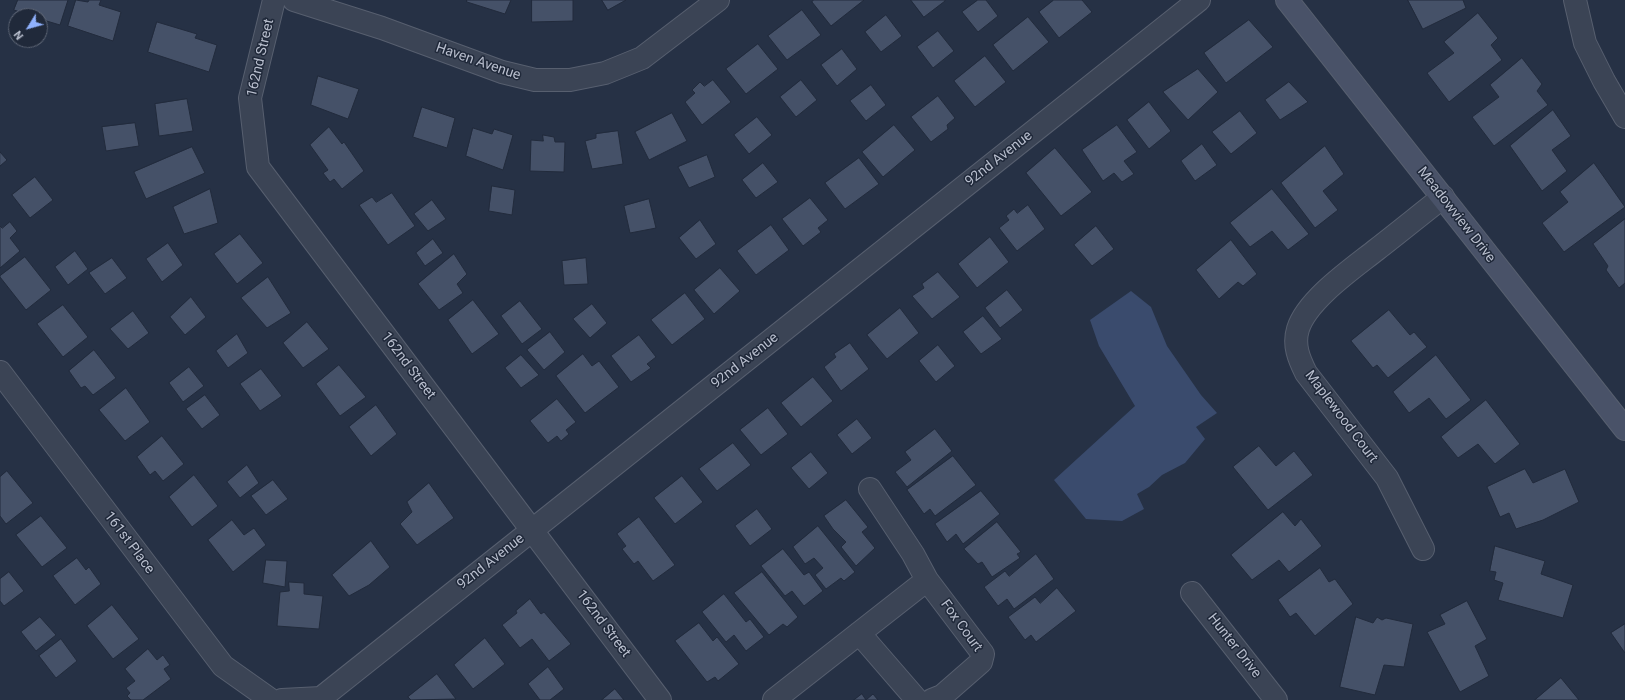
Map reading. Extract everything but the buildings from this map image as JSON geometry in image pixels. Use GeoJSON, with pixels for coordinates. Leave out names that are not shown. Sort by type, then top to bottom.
{"type":"FeatureCollection","features":[{"type":"Feature","properties":{"kind":"street","name":"162nd Street"},"geometry":{"type":"LineString","coordinates":[[274,0],[250,98],[258,167],[660,700]]}},
{"type":"Feature","properties":{"kind":"street","name":"Haven Avenue"},"geometry":{"type":"LineString","coordinates":[[294,0],[382,28],[502,72],[535,80],[570,80],[605,73],[642,58],[718,0]]}},
{"type":"Feature","properties":{"kind":"street","name":"92nd Avenue"},"geometry":{"type":"LineString","coordinates":[[282,700],[321,698],[1200,0]]}},
{"type":"Feature","properties":{"kind":"street","name":"Meadowview Drive"},"geometry":{"type":"LineString","coordinates":[[1287,0],[1625,429]]}},
{"type":"Feature","properties":{"kind":"street"},"geometry":{"type":"LineString","coordinates":[[1575,0],[1585,42],[1604,81],[1625,117]]}},
{"type":"Feature","properties":{"kind":"street","name":"Maplewood Court"},"geometry":{"type":"LineString","coordinates":[[1423,549],[1387,478],[1306,373],[1298,356],[1296,341],[1297,330],[1302,317],[1315,302],[1341,278],[1443,197]]}},
{"type":"Feature","properties":{"kind":"street","name":"161st Place"},"geometry":{"type":"LineString","coordinates":[[0,372],[223,666],[271,700]]}},
{"type":"Feature","properties":{"kind":"street","name":"Fox Court"},"geometry":{"type":"LineString","coordinates":[[870,489],[913,554],[927,580],[983,654],[981,662],[942,696],[932,700]]}},
{"type":"Feature","properties":{"kind":"street"},"geometry":{"type":"LineString","coordinates":[[774,700],[927,580]]}},
{"type":"Feature","properties":{"kind":"street","name":"Hunter Drive"},"geometry":{"type":"LineString","coordinates":[[1192,593],[1276,700]]}},
{"type":"Feature","properties":{"kind":"street"},"geometry":{"type":"LineString","coordinates":[[859,633],[917,700]]}},
{"type":"Feature","properties":{"kind":"water"},"geometry":{"type":"Polygon","coordinates":[[[1131,291],[1151,307],[1167,346],[1201,395],[1217,413],[1196,427],[1205,439],[1185,463],[1162,475],[1149,487],[1137,494],[1144,509],[1122,521],[1086,519],[1054,480],[1135,406],[1099,346],[1090,320],[1131,291]]]}}]}
